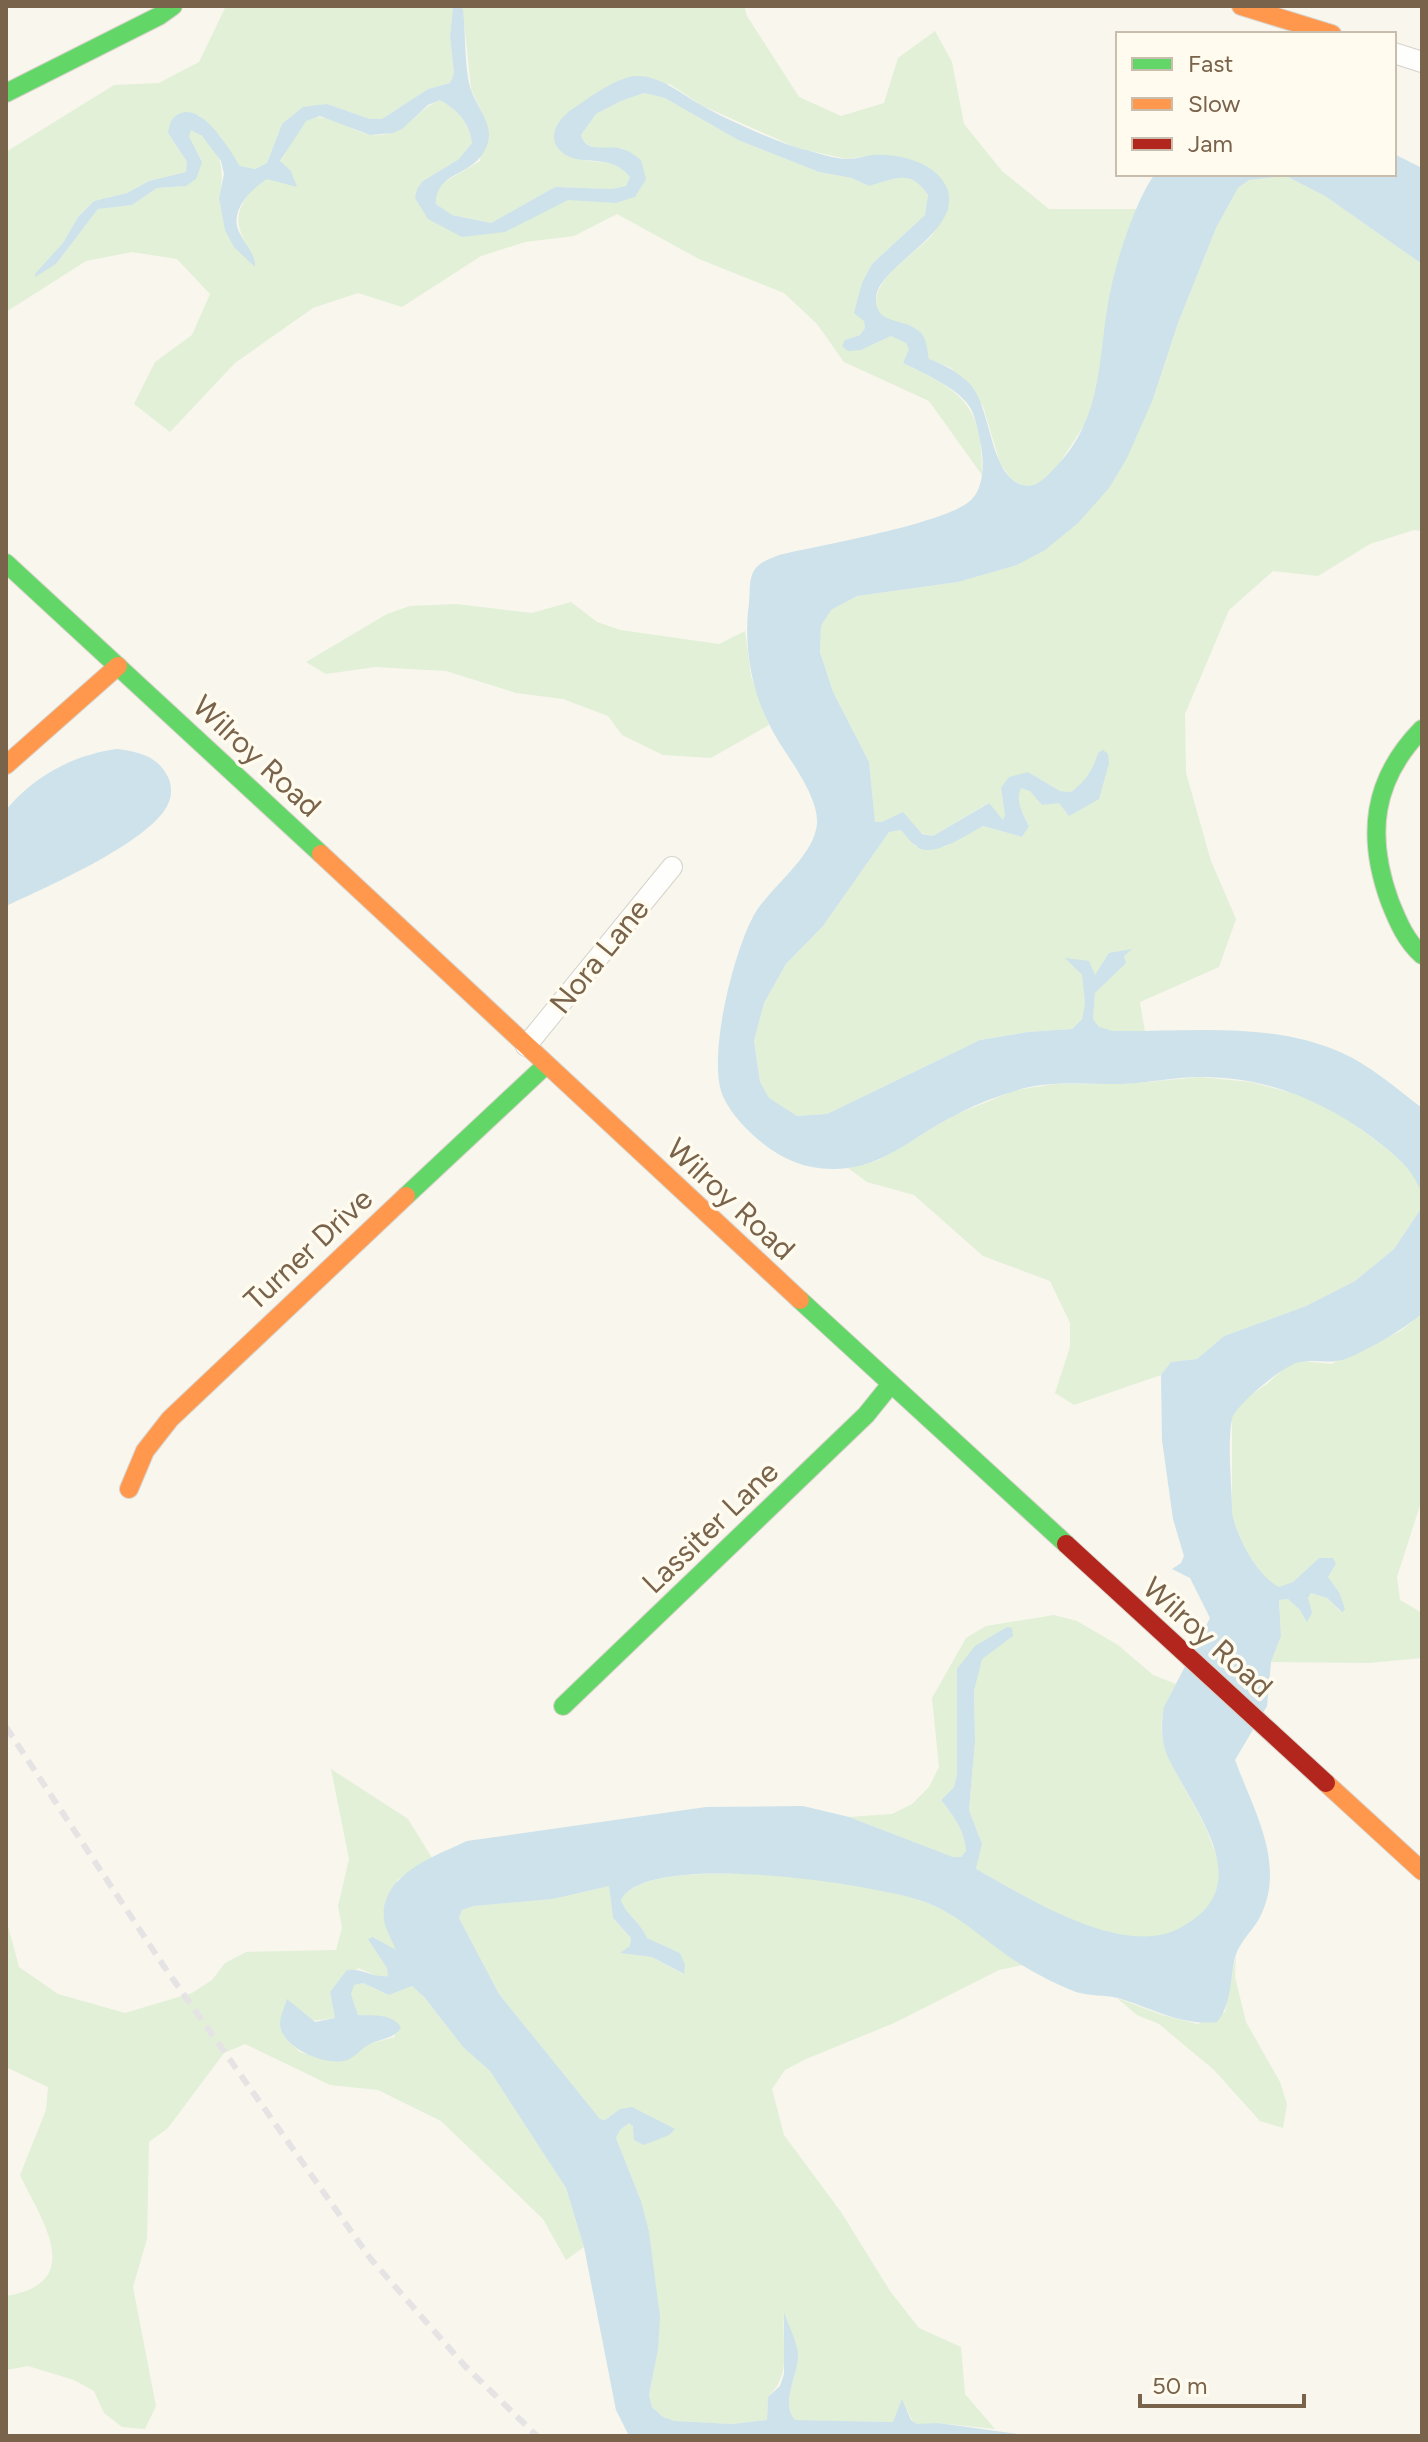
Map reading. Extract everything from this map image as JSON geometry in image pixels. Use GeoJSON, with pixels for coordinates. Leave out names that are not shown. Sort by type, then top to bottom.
{"type":"FeatureCollection","features":[{"type":"Feature","properties":{"kind":"main road"},"geometry":{"type":"LineString","coordinates":[[6,93],[159,16],[173,6]]}},
{"type":"Feature","properties":{"kind":"main road"},"geometry":{"type":"LineString","coordinates":[[1241,6],[1326,32]]}},
{"type":"Feature","properties":{"kind":"main road","name":"Wilroy Road"},"geometry":{"type":"LineString","coordinates":[[6,563],[891,1384],[1422,1871]]}},
{"type":"Feature","properties":{"kind":"main road"},"geometry":{"type":"LineString","coordinates":[[6,765],[118,666]]}},
{"type":"Feature","properties":{"kind":"main road"},"geometry":{"type":"LineString","coordinates":[[1422,729],[1401,750],[1388,772],[1379,797],[1375,822],[1376,852],[1385,893],[1402,931],[1422,955]]}},
{"type":"Feature","properties":{"kind":"main road","name":"Turner Drive"},"geometry":{"type":"LineString","coordinates":[[129,1489],[138,1459],[160,1429],[486,1118],[546,1065]]}},
{"type":"Feature","properties":{"kind":"main road","name":"Lassiter Lane"},"geometry":{"type":"LineString","coordinates":[[563,1706],[866,1415],[891,1384]]}},
{"type":"Feature","properties":{"kind":"street"},"geometry":{"type":"LineString","coordinates":[[1396,54],[1422,62]]}},
{"type":"Feature","properties":{"kind":"street","name":"Nora Lane"},"geometry":{"type":"LineString","coordinates":[[526,1046],[672,867]]}},
{"type":"Feature","properties":{"kind":"green space"},"geometry":{"type":"Polygon","coordinates":[[[226,6],[453,6],[450,37],[454,73],[450,83],[428,89],[382,119],[370,119],[327,104],[282,124],[267,163],[255,169],[240,166],[221,137],[199,115],[168,133],[187,162],[186,172],[149,181],[127,193],[94,201],[78,217],[63,243],[35,276],[56,264],[98,209],[132,205],[157,188],[185,186],[202,162],[189,136],[190,129],[215,150],[222,176],[219,198],[256,260],[239,225],[243,203],[280,162],[302,125],[313,118],[322,117],[364,133],[382,135],[400,128],[440,100],[457,113],[468,129],[472,143],[459,159],[423,181],[428,219],[505,232],[568,199],[616,203],[635,197],[623,148],[593,147],[581,135],[596,114],[644,93],[665,98],[738,140],[819,172],[852,178],[869,186],[908,178],[921,187],[928,195],[925,215],[872,264],[865,328],[860,335],[845,340],[861,350],[891,336],[907,343],[909,349],[903,363],[955,393],[973,416],[979,432],[982,475],[929,401],[844,362],[817,324],[784,293],[699,259],[617,214],[574,236],[525,242],[481,256],[402,307],[358,293],[313,308],[235,363],[170,432],[134,404],[155,362],[192,335],[210,294],[177,259],[132,252],[86,261],[6,312],[6,152],[114,85],[159,83],[199,62],[226,6]]]}},
{"type":"Feature","properties":{"kind":"green space"},"geometry":{"type":"Polygon","coordinates":[[[460,6],[744,6],[747,16],[799,97],[841,116],[884,103],[898,58],[935,31],[952,62],[964,124],[1002,171],[1049,209],[1137,209],[1111,287],[1097,390],[1085,424],[1057,467],[1038,485],[1024,486],[1011,479],[1000,463],[983,406],[951,368],[929,359],[918,330],[880,314],[877,297],[880,287],[935,231],[947,188],[874,155],[847,159],[797,148],[701,105],[670,84],[567,113],[585,161],[610,163],[621,168],[630,177],[626,186],[612,189],[555,187],[491,223],[452,215],[436,204],[436,191],[441,184],[480,161],[485,119],[471,89],[460,6]]]}},
{"type":"Feature","properties":{"kind":"green space"},"geometry":{"type":"Polygon","coordinates":[[[1286,176],[1325,196],[1422,264],[1422,531],[1414,530],[1370,544],[1318,576],[1273,571],[1229,610],[1185,714],[1186,773],[1211,861],[1236,919],[1219,967],[1140,1002],[1145,1032],[1113,1031],[1099,1028],[1093,1019],[1095,993],[1125,963],[1124,956],[1130,950],[1095,975],[1067,959],[1082,975],[1085,1004],[1082,1019],[1072,1029],[980,1040],[827,1114],[797,1116],[769,1099],[760,1082],[754,1041],[764,1003],[786,964],[823,926],[889,832],[901,830],[916,847],[944,847],[983,826],[1022,837],[1029,825],[1019,802],[1021,787],[1030,790],[1042,805],[1059,802],[1068,815],[1094,766],[1082,784],[1071,792],[1060,791],[1028,772],[1001,788],[1003,820],[988,803],[933,836],[875,822],[869,762],[833,692],[820,652],[821,626],[831,610],[857,596],[958,582],[1017,565],[1153,399],[1178,323],[1216,228],[1238,188],[1249,180],[1286,176]]]}},
{"type":"Feature","properties":{"kind":"green space"},"geometry":{"type":"Polygon","coordinates":[[[571,602],[597,622],[620,630],[719,644],[745,631],[751,676],[769,725],[711,758],[663,755],[622,735],[608,716],[563,699],[516,693],[446,671],[375,667],[326,674],[306,662],[387,614],[410,606],[456,604],[532,613],[571,602]]]}},
{"type":"Feature","properties":{"kind":"green space"},"geometry":{"type":"Polygon","coordinates":[[[1200,1077],[1250,1082],[1304,1096],[1346,1118],[1395,1155],[1417,1179],[1422,1207],[1394,1249],[1355,1281],[1306,1306],[1224,1336],[1197,1359],[1171,1362],[1161,1375],[1074,1405],[1055,1393],[1070,1347],[1070,1323],[1050,1281],[983,1256],[914,1195],[867,1182],[848,1168],[879,1160],[955,1115],[1016,1090],[1055,1084],[1127,1084],[1200,1077]]]}},
{"type":"Feature","properties":{"kind":"green space"},"geometry":{"type":"Polygon","coordinates":[[[1422,1314],[1422,1499],[1397,1577],[1400,1600],[1422,1613],[1422,1658],[1368,1663],[1271,1662],[1281,1636],[1279,1600],[1288,1599],[1300,1610],[1311,1593],[1327,1598],[1341,1612],[1339,1592],[1328,1577],[1336,1564],[1319,1558],[1292,1583],[1279,1588],[1256,1565],[1243,1543],[1232,1512],[1232,1417],[1242,1401],[1288,1365],[1301,1361],[1331,1364],[1399,1332],[1422,1314]]]}},
{"type":"Feature","properties":{"kind":"green space"},"geometry":{"type":"Polygon","coordinates":[[[1054,1615],[1077,1621],[1118,1645],[1153,1675],[1176,1684],[1162,1718],[1165,1747],[1203,1823],[1216,1853],[1219,1871],[1218,1886],[1208,1907],[1198,1918],[1173,1933],[1147,1937],[1096,1928],[1044,1906],[976,1869],[982,1844],[969,1810],[975,1742],[974,1691],[981,1659],[1013,1636],[957,1669],[957,1775],[954,1787],[941,1800],[961,1830],[966,1851],[961,1857],[953,1857],[849,1817],[892,1814],[912,1804],[929,1787],[939,1767],[932,1698],[966,1638],[986,1626],[1054,1615]]]}},
{"type":"Feature","properties":{"kind":"green space"},"geometry":{"type":"Polygon","coordinates":[[[331,1769],[408,1819],[432,1858],[397,1880],[396,1951],[374,1937],[388,1976],[380,1977],[358,1968],[330,1992],[335,2018],[280,2025],[287,2040],[300,2052],[326,2060],[346,2060],[369,2044],[395,2037],[391,2018],[358,2015],[351,1994],[353,1985],[363,1983],[389,1995],[412,1986],[463,2047],[490,2071],[566,2188],[584,2247],[566,2260],[543,2219],[441,2121],[378,2090],[330,2085],[245,2044],[224,2053],[168,2128],[149,2142],[147,2239],[133,2287],[156,2406],[145,2429],[122,2427],[104,2413],[94,2391],[74,2380],[28,2366],[6,2370],[6,2296],[31,2289],[45,2278],[52,2264],[52,2248],[47,2230],[20,2175],[46,2110],[48,2087],[6,2067],[6,1919],[19,1967],[58,1994],[125,2013],[192,1993],[212,1980],[225,1963],[246,1952],[336,1950],[342,1928],[338,1906],[349,1859],[331,1769]]]}},
{"type":"Feature","properties":{"kind":"green space"},"geometry":{"type":"Polygon","coordinates":[[[773,1874],[869,1888],[925,1902],[963,1922],[1023,1965],[999,1970],[894,2023],[806,2059],[785,2070],[772,2089],[784,2135],[841,2212],[890,2291],[919,2328],[961,2347],[965,2394],[995,2429],[938,2423],[917,2425],[902,2400],[893,2422],[795,2420],[789,2404],[797,2352],[784,2315],[783,2369],[781,2379],[768,2397],[767,2420],[732,2424],[675,2421],[663,2417],[652,2407],[649,2395],[658,2350],[641,2201],[616,2138],[629,2123],[669,2135],[620,2109],[605,2120],[600,2119],[499,1994],[459,1918],[462,1910],[474,1906],[553,1899],[609,1886],[613,1918],[631,1938],[630,1946],[621,1953],[652,1957],[683,1974],[680,1953],[647,1938],[621,1900],[631,1889],[667,1877],[773,1874]]]}},
{"type":"Feature","properties":{"kind":"green space"},"geometry":{"type":"Polygon","coordinates":[[[1236,1954],[1235,1977],[1246,2022],[1280,2082],[1287,2104],[1283,2128],[1260,2121],[1214,2070],[1159,2024],[1137,2015],[1117,1998],[1162,2015],[1198,2024],[1225,2012],[1236,1954]]]}},
{"type":"Feature","properties":{"kind":"water"},"geometry":{"type":"Polygon","coordinates":[[[453,6],[460,6],[463,10],[469,81],[489,135],[483,154],[443,184],[438,193],[436,204],[452,215],[491,223],[555,187],[612,189],[626,186],[630,177],[621,169],[612,164],[581,160],[563,153],[556,145],[554,135],[560,121],[571,110],[614,83],[639,76],[658,80],[724,117],[795,147],[843,159],[892,155],[914,160],[933,170],[946,186],[949,202],[944,218],[880,286],[877,307],[885,317],[919,331],[925,340],[929,359],[951,369],[970,384],[983,409],[1003,468],[1011,479],[1026,486],[1043,480],[1067,454],[1081,432],[1096,387],[1106,314],[1118,261],[1135,213],[1154,176],[1286,176],[1249,180],[1238,188],[1216,228],[1178,323],[1153,399],[1127,458],[1109,488],[1078,523],[1045,550],[1017,565],[958,582],[857,596],[831,610],[821,626],[820,652],[833,692],[869,762],[875,822],[903,812],[922,834],[933,836],[989,803],[1003,820],[1001,788],[1009,777],[1028,772],[1060,791],[1071,792],[1088,775],[1098,753],[1103,750],[1108,754],[1109,763],[1099,799],[1069,816],[1059,803],[1042,805],[1030,791],[1021,788],[1019,803],[1029,826],[1022,837],[983,826],[951,843],[926,850],[914,844],[901,830],[889,832],[823,926],[786,964],[764,1003],[754,1041],[760,1082],[769,1098],[797,1116],[827,1114],[980,1040],[1072,1029],[1082,1019],[1085,1004],[1082,975],[1065,958],[1089,961],[1095,975],[1109,953],[1132,949],[1124,956],[1126,963],[1095,993],[1093,1019],[1099,1027],[1113,1031],[1257,1032],[1313,1042],[1351,1057],[1422,1108],[1422,1195],[1414,1177],[1402,1163],[1354,1124],[1291,1093],[1246,1081],[1190,1077],[1132,1083],[1039,1085],[968,1109],[877,1160],[834,1169],[797,1163],[763,1144],[744,1126],[723,1097],[718,1073],[721,1027],[746,931],[761,904],[808,848],[817,824],[808,790],[776,737],[755,689],[747,638],[752,575],[760,564],[779,555],[938,517],[972,499],[981,479],[983,463],[972,411],[951,389],[903,363],[909,349],[906,343],[891,336],[861,350],[848,351],[842,346],[845,340],[860,335],[865,328],[864,321],[854,313],[862,283],[872,264],[925,215],[928,195],[915,181],[902,178],[869,186],[852,178],[819,172],[738,140],[665,98],[644,93],[596,114],[581,135],[588,145],[623,149],[641,160],[646,179],[635,197],[616,203],[568,200],[505,232],[462,237],[428,219],[415,198],[423,181],[459,159],[472,143],[462,117],[440,100],[428,105],[402,129],[393,133],[370,135],[320,116],[306,121],[280,161],[291,171],[297,187],[267,179],[250,193],[238,211],[237,226],[253,256],[255,267],[234,247],[225,230],[219,198],[224,174],[221,161],[202,136],[191,130],[189,136],[202,162],[196,179],[186,186],[157,188],[132,205],[98,209],[56,264],[35,277],[63,243],[78,217],[94,201],[127,193],[149,181],[186,172],[187,162],[168,133],[175,116],[190,112],[199,116],[215,130],[240,166],[255,169],[267,163],[282,124],[303,107],[327,104],[370,119],[382,119],[428,89],[450,83],[454,73],[450,37],[453,6]]]}},
{"type":"Feature","properties":{"kind":"water"},"geometry":{"type":"Polygon","coordinates":[[[1396,155],[1422,168],[1422,264],[1325,196],[1286,176],[1396,176],[1396,155]]]}},
{"type":"Feature","properties":{"kind":"water"},"geometry":{"type":"Polygon","coordinates":[[[117,749],[153,759],[164,770],[171,790],[164,811],[151,825],[113,852],[6,906],[6,810],[29,787],[56,769],[85,756],[117,749]]]}},
{"type":"Feature","properties":{"kind":"water"},"geometry":{"type":"Polygon","coordinates":[[[1422,1207],[1422,1314],[1368,1349],[1348,1358],[1293,1364],[1251,1396],[1232,1419],[1232,1512],[1249,1554],[1263,1574],[1279,1587],[1293,1582],[1319,1558],[1333,1558],[1336,1564],[1328,1577],[1339,1592],[1345,1609],[1342,1612],[1327,1598],[1311,1593],[1308,1598],[1312,1613],[1307,1622],[1288,1599],[1279,1600],[1281,1636],[1271,1662],[1267,1706],[1235,1760],[1258,1817],[1269,1856],[1268,1895],[1261,1915],[1237,1951],[1228,1999],[1217,2022],[1179,2019],[1118,1998],[1076,1992],[1022,1965],[963,1922],[925,1902],[814,1880],[716,1873],[672,1876],[639,1885],[621,1900],[623,1905],[647,1938],[680,1953],[685,1965],[684,1974],[652,1957],[620,1953],[630,1946],[631,1938],[613,1918],[609,1886],[553,1899],[474,1906],[462,1910],[459,1918],[499,1994],[600,2119],[605,2120],[620,2109],[632,2107],[675,2129],[669,2135],[644,2145],[634,2140],[633,2126],[629,2123],[616,2138],[641,2201],[649,2232],[660,2317],[658,2350],[649,2395],[652,2407],[663,2417],[675,2421],[732,2424],[767,2420],[768,2397],[780,2386],[784,2374],[784,2312],[798,2351],[789,2398],[795,2420],[893,2422],[902,2399],[911,2420],[917,2424],[938,2423],[1033,2436],[629,2436],[616,2410],[584,2247],[566,2188],[490,2071],[463,2047],[412,1986],[389,1995],[363,1983],[354,1985],[351,1994],[358,2015],[388,2018],[401,2028],[390,2037],[368,2045],[350,2059],[338,2061],[306,2054],[288,2041],[280,2024],[287,1999],[315,2022],[335,2018],[330,1992],[347,1970],[388,1976],[387,1968],[368,1939],[373,1937],[396,1950],[384,1919],[385,1904],[391,1890],[412,1869],[467,1841],[706,1807],[803,1806],[849,1817],[953,1857],[961,1857],[966,1851],[961,1830],[941,1800],[954,1787],[957,1775],[957,1669],[975,1646],[1007,1627],[1012,1628],[1013,1636],[982,1659],[974,1691],[975,1742],[969,1810],[982,1844],[976,1869],[1048,1908],[1104,1930],[1131,1936],[1157,1936],[1180,1928],[1204,1910],[1216,1891],[1219,1869],[1214,1846],[1167,1755],[1163,1737],[1164,1707],[1210,1618],[1190,1578],[1172,1569],[1181,1563],[1184,1556],[1173,1519],[1162,1440],[1161,1375],[1171,1362],[1197,1359],[1224,1336],[1306,1306],[1355,1281],[1394,1249],[1422,1207]]]}},
{"type":"Feature","properties":{"kind":"railway"},"geometry":{"type":"LineString","coordinates":[[6,1727],[163,1965],[370,2258],[465,2366],[537,2436]]}},
{"type":"Feature","properties":{"kind":"traffic: fast"},"geometry":{"type":"LineString","coordinates":[[6,93],[159,16],[173,6]]}},
{"type":"Feature","properties":{"kind":"traffic: fast"},"geometry":{"type":"LineString","coordinates":[[6,563],[321,854]]}},
{"type":"Feature","properties":{"kind":"traffic: fast"},"geometry":{"type":"LineString","coordinates":[[1422,729],[1393,768],[1378,810],[1376,832],[1382,878],[1390,902],[1399,924],[1422,955]]}},
{"type":"Feature","properties":{"kind":"traffic: fast"},"geometry":{"type":"LineString","coordinates":[[406,1196],[546,1065]]}},
{"type":"Feature","properties":{"kind":"traffic: fast"},"geometry":{"type":"LineString","coordinates":[[800,1300],[1066,1544]]}},
{"type":"Feature","properties":{"kind":"traffic: fast"},"geometry":{"type":"LineString","coordinates":[[563,1706],[866,1415],[891,1384]]}},
{"type":"Feature","properties":{"kind":"traffic: slow"},"geometry":{"type":"LineString","coordinates":[[1241,6],[1326,32]]}},
{"type":"Feature","properties":{"kind":"traffic: slow"},"geometry":{"type":"LineString","coordinates":[[6,765],[118,666]]}},
{"type":"Feature","properties":{"kind":"traffic: slow"},"geometry":{"type":"LineString","coordinates":[[321,854],[800,1300]]}},
{"type":"Feature","properties":{"kind":"traffic: slow"},"geometry":{"type":"LineString","coordinates":[[129,1489],[145,1451],[170,1419],[406,1196]]}},
{"type":"Feature","properties":{"kind":"traffic: slow"},"geometry":{"type":"LineString","coordinates":[[1326,1783],[1422,1871]]}},
{"type":"Feature","properties":{"kind":"traffic: jam"},"geometry":{"type":"LineString","coordinates":[[1066,1544],[1326,1783]]}}]}
